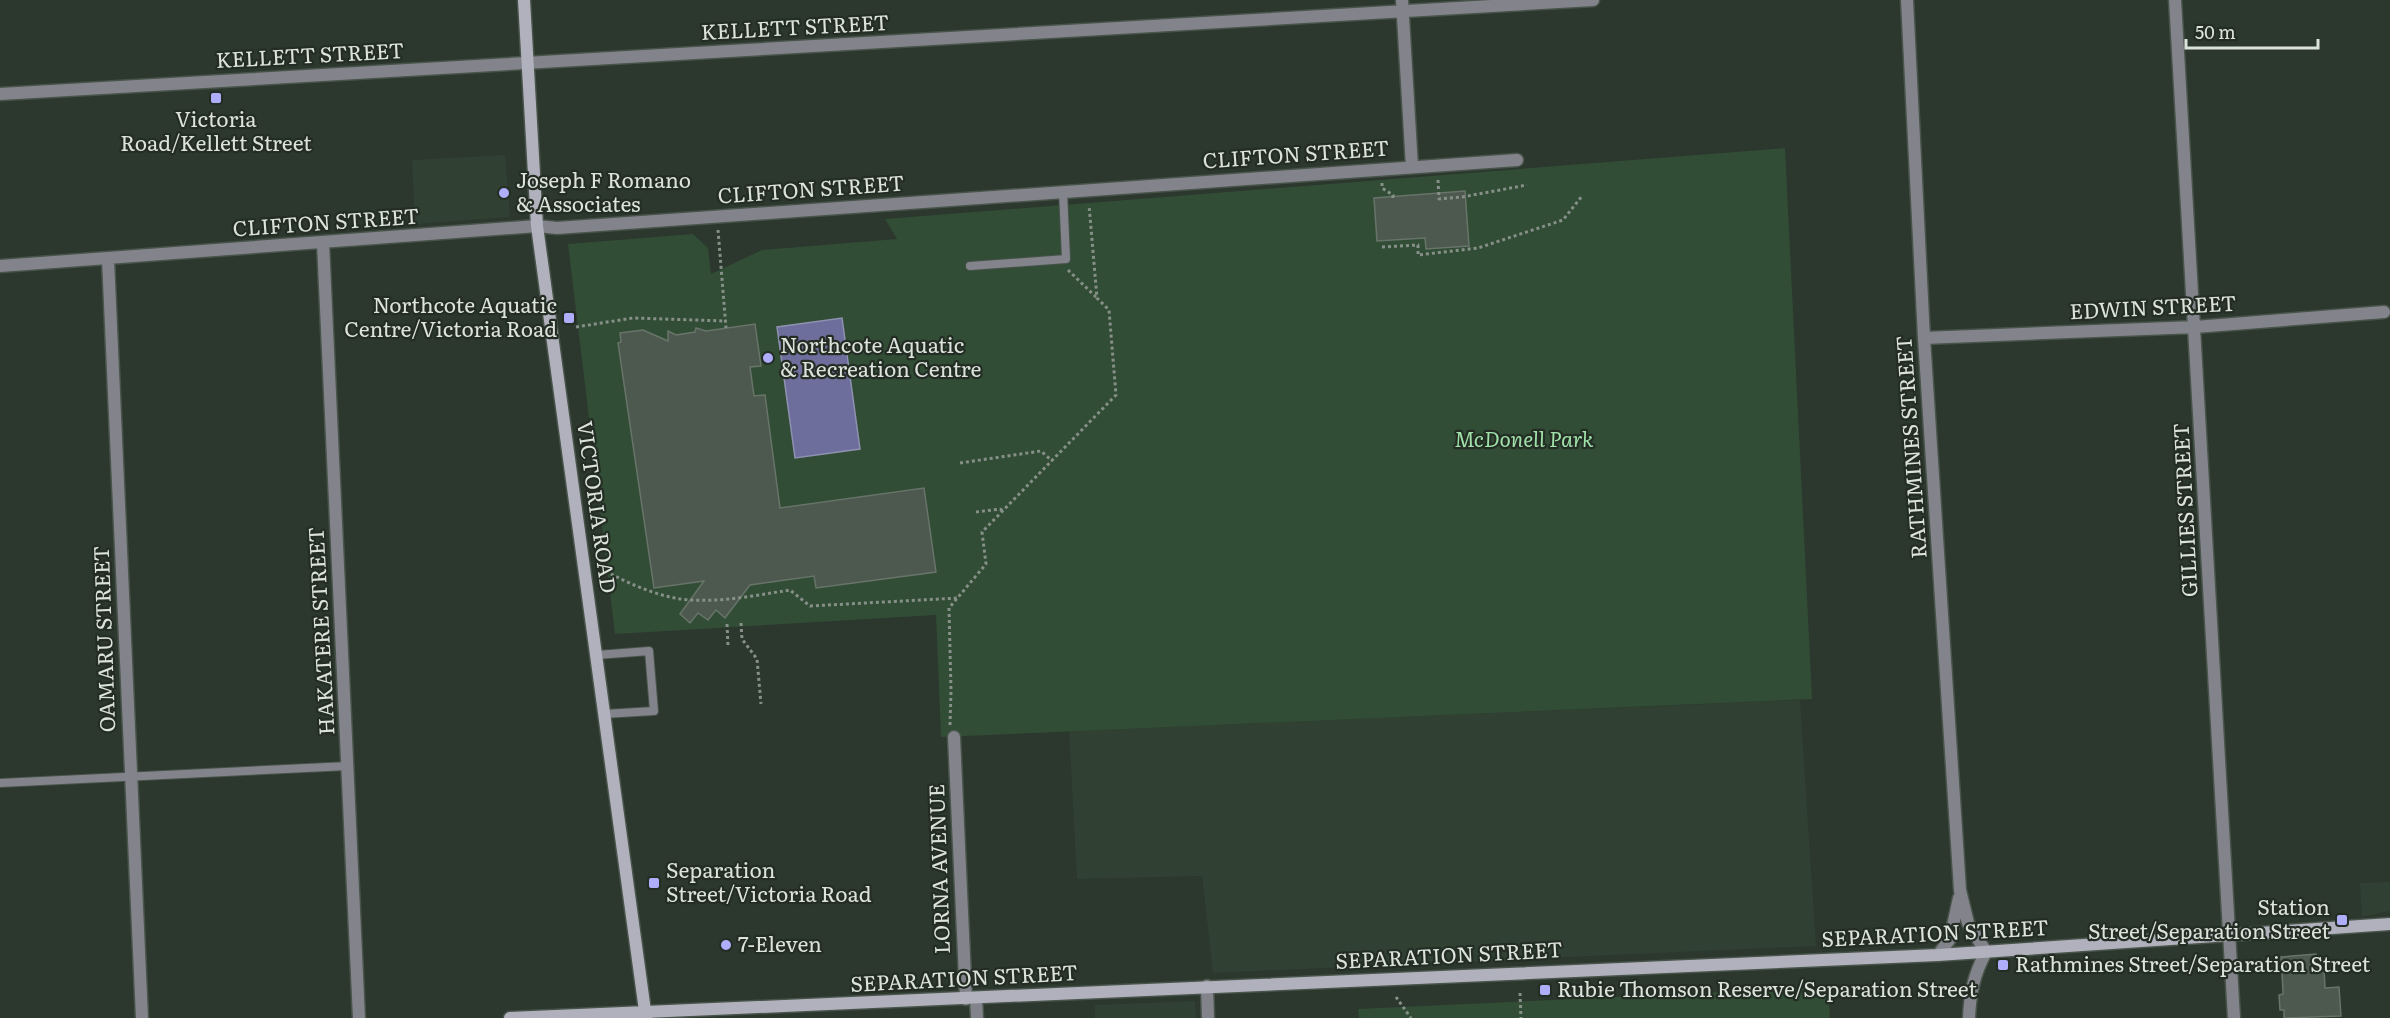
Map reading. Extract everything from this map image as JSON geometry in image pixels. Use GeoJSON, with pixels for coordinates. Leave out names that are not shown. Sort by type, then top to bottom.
{"type":"FeatureCollection","features":[{"type":"Feature","properties":{"kind":"street","name":"VICTORIA ROAD"},"geometry":{"type":"LineString","coordinates":[[524,0],[537,226],[646,1015]]}},
{"type":"Feature","properties":{"kind":"street","name":"KELLETT STREET"},"geometry":{"type":"LineString","coordinates":[[0,94],[528,63],[1402,6],[1593,0]]}},
{"type":"Feature","properties":{"kind":"street","name":"RATHMINES STREET"},"geometry":{"type":"LineString","coordinates":[[1907,0],[1924,338],[1960,890],[1968,923],[1986,952]]}},
{"type":"Feature","properties":{"kind":"street","name":"GILLIES STREET"},"geometry":{"type":"LineString","coordinates":[[2175,0],[2234,1018]]}},
{"type":"Feature","properties":{"kind":"street"},"geometry":{"type":"LineString","coordinates":[[1402,6],[1412,167]]}},
{"type":"Feature","properties":{"kind":"street","name":"CLIFTON STREET"},"geometry":{"type":"LineString","coordinates":[[0,266],[537,226],[557,228],[1517,160]]}},
{"type":"Feature","properties":{"kind":"street","name":"HAKATERE STREET"},"geometry":{"type":"LineString","coordinates":[[323,243],[359,1018]]}},
{"type":"Feature","properties":{"kind":"street","name":"OAMARU STREET"},"geometry":{"type":"LineString","coordinates":[[108,259],[142,1018]]}},
{"type":"Feature","properties":{"kind":"street","name":"EDWIN STREET"},"geometry":{"type":"LineString","coordinates":[[1924,338],[2195,327],[2384,312]]}},
{"type":"Feature","properties":{"kind":"street","name":"LORNA AVENUE"},"geometry":{"type":"LineString","coordinates":[[954,737],[971,998],[977,1018]]}},
{"type":"Feature","properties":{"kind":"street","name":"RATHMINES STREET"},"geometry":{"type":"LineString","coordinates":[[1938,955],[1953,931],[1960,890]]}},
{"type":"Feature","properties":{"kind":"street","name":"SEPARATION STREET"},"geometry":{"type":"LineString","coordinates":[[510,1018],[646,1015],[1207,986],[1938,955],[2390,924]]}},
{"type":"Feature","properties":{"kind":"street"},"geometry":{"type":"LineString","coordinates":[[1969,1018],[1970,990],[1977,968],[1986,952]]}},
{"type":"Feature","properties":{"kind":"street"},"geometry":{"type":"LineString","coordinates":[[1207,986],[1208,1018]]}},
{"type":"Feature","properties":{"kind":"lane"},"geometry":{"type":"LineString","coordinates":[[970,266],[1066,259],[1063,191]]}},
{"type":"Feature","properties":{"kind":"lane"},"geometry":{"type":"LineString","coordinates":[[597,656],[650,651],[654,711],[604,714]]}},
{"type":"Feature","properties":{"kind":"lane"},"geometry":{"type":"LineString","coordinates":[[0,783],[348,766]]}},
{"type":"Feature","properties":{"kind":"path"},"geometry":{"type":"LineString","coordinates":[[1437,167],[1439,199],[1527,185]]}},
{"type":"Feature","properties":{"kind":"path"},"geometry":{"type":"LineString","coordinates":[[1088,189],[1097,298]]}},
{"type":"Feature","properties":{"kind":"path"},"geometry":{"type":"LineString","coordinates":[[1382,247],[1418,245],[1418,255],[1478,248],[1563,220],[1582,196]]}},
{"type":"Feature","properties":{"kind":"path"},"geometry":{"type":"LineString","coordinates":[[716,216],[726,328]]}},
{"type":"Feature","properties":{"kind":"path"},"geometry":{"type":"LineString","coordinates":[[954,737],[950,726],[949,608],[986,564],[982,532],[1116,395],[1108,310],[1057,260]]}},
{"type":"Feature","properties":{"kind":"path"},"geometry":{"type":"LineString","coordinates":[[576,327],[633,318],[726,321]]}},
{"type":"Feature","properties":{"kind":"path"},"geometry":{"type":"LineString","coordinates":[[960,463],[1041,451],[1052,461]]}},
{"type":"Feature","properties":{"kind":"path"},"geometry":{"type":"LineString","coordinates":[[976,512],[1000,509],[1003,511]]}},
{"type":"Feature","properties":{"kind":"path"},"geometry":{"type":"LineString","coordinates":[[611,574],[639,588],[690,600],[741,597],[790,590],[810,606],[958,598]]}},
{"type":"Feature","properties":{"kind":"path"},"geometry":{"type":"LineString","coordinates":[[741,623],[742,639],[757,659],[761,704]]}},
{"type":"Feature","properties":{"kind":"path"},"geometry":{"type":"LineString","coordinates":[[727,624],[728,646]]}},
{"type":"Feature","properties":{"kind":"path"},"geometry":{"type":"LineString","coordinates":[[1520,993],[1521,1018]]}},
{"type":"Feature","properties":{"kind":"path"},"geometry":{"type":"LineString","coordinates":[[1396,997],[1411,1018]]}},
{"type":"Feature","properties":{"kind":"shaded area"},"geometry":{"type":"Polygon","coordinates":[[[505,155],[510,217],[415,224],[412,160],[505,155]]]}},
{"type":"Feature","properties":{"kind":"shaded area"},"geometry":{"type":"Polygon","coordinates":[[[1800,700],[1816,946],[1213,973],[1202,876],[1077,879],[1069,731],[1800,700]]]}},
{"type":"Feature","properties":{"kind":"shaded area"},"geometry":{"type":"Polygon","coordinates":[[[2390,882],[2390,911],[2362,917],[2360,883],[2390,882]]]}},
{"type":"Feature","properties":{"kind":"shaded area"},"geometry":{"type":"Polygon","coordinates":[[[1195,1001],[1196,1018],[1095,1018],[1095,1005],[1195,1001]]]}},
{"type":"Feature","properties":{"kind":"green space","name":"McDonell Park"},"geometry":{"type":"Polygon","coordinates":[[[1785,148],[1812,699],[941,737],[936,615],[615,634],[568,244],[693,234],[708,248],[711,274],[762,250],[897,239],[885,219],[1785,148]]]}},
{"type":"Feature","properties":{"kind":"green space"},"geometry":{"type":"Polygon","coordinates":[[[1828,987],[1830,1018],[1359,1018],[1358,1009],[1828,987]]]}},
{"type":"Feature","properties":{"kind":"water"},"geometry":{"type":"Polygon","coordinates":[[[842,318],[860,449],[795,458],[777,327],[842,318]]]}},
{"type":"Feature","properties":{"kind":"building"},"geometry":{"type":"Polygon","coordinates":[[[1465,191],[1469,246],[1426,249],[1425,238],[1377,241],[1374,198],[1465,191]]]}},
{"type":"Feature","properties":{"kind":"building"},"geometry":{"type":"Polygon","coordinates":[[[755,324],[761,366],[750,367],[754,396],[765,395],[780,508],[924,488],[936,572],[816,588],[814,576],[750,585],[725,618],[716,610],[708,620],[698,613],[690,623],[680,614],[704,581],[654,588],[618,343],[621,342],[620,333],[643,330],[668,341],[668,331],[676,335],[695,332],[696,328],[706,331],[755,324]]]}},
{"type":"Feature","properties":{"kind":"building"},"geometry":{"type":"Polygon","coordinates":[[[2316,954],[2317,969],[2324,969],[2325,988],[2339,987],[2341,1016],[2284,1018],[2284,1010],[2280,1010],[2279,995],[2283,994],[2281,957],[2316,954]]]}},
{"type":"Feature","properties":{"kind":"place","name":"Victoria Road/Kellett Street"},"geometry":{"type":"Point","coordinates":[216,98]}},
{"type":"Feature","properties":{"kind":"place","name":"Joseph F Romano & Associates"},"geometry":{"type":"Point","coordinates":[504,193]}},
{"type":"Feature","properties":{"kind":"place","name":"Northcote Aquatic Centre/Victoria Road"},"geometry":{"type":"Point","coordinates":[569,318]}},
{"type":"Feature","properties":{"kind":"place","name":"Northcote Aquatic & Recreation Centre"},"geometry":{"type":"Point","coordinates":[768,358]}},
{"type":"Feature","properties":{"kind":"place","name":"Separation Street/Victoria Road"},"geometry":{"type":"Point","coordinates":[654,883]}},
{"type":"Feature","properties":{"kind":"place","name":"Station Street/Separation Street"},"geometry":{"type":"Point","coordinates":[2342,920]}},
{"type":"Feature","properties":{"kind":"place","name":"7-Eleven"},"geometry":{"type":"Point","coordinates":[726,945]}},
{"type":"Feature","properties":{"kind":"place","name":"Rathmines Street/Separation Street"},"geometry":{"type":"Point","coordinates":[2003,965]}},
{"type":"Feature","properties":{"kind":"place","name":"Rubie Thomson Reserve/Separation Street"},"geometry":{"type":"Point","coordinates":[1545,990]}}]}
